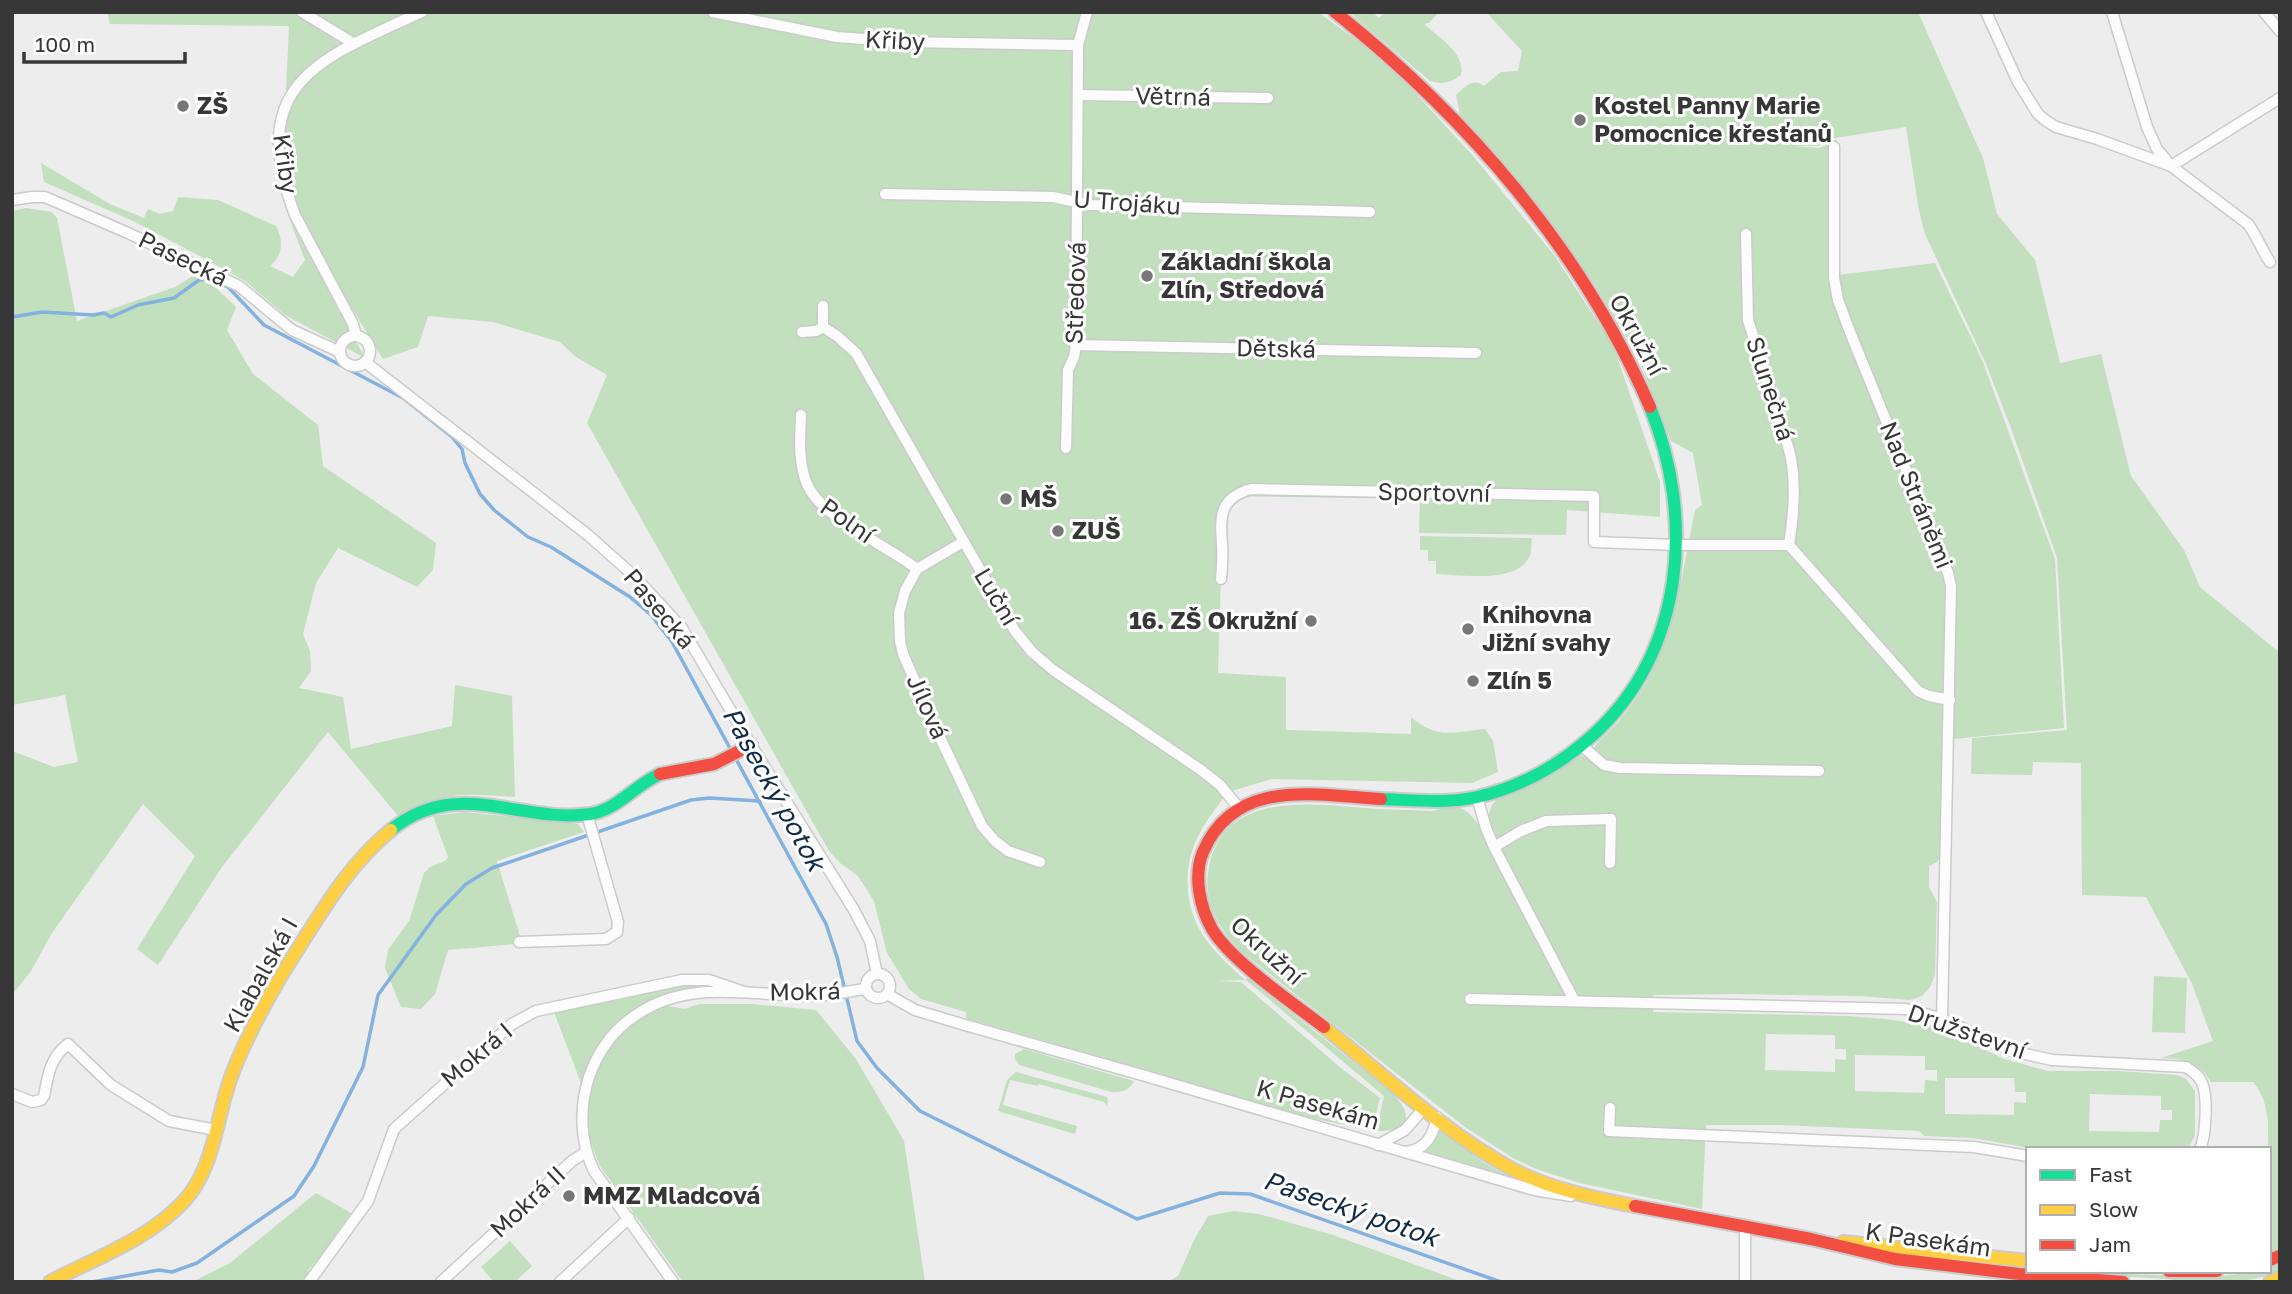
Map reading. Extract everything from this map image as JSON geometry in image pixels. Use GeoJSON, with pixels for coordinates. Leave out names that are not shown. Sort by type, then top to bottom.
{"type":"FeatureCollection","features":[{"type":"Feature","properties":{"kind":"street"},"geometry":{"type":"LineString","coordinates":[[302,12],[353,43]]}},
{"type":"Feature","properties":{"kind":"street","name":"Křiby"},"geometry":{"type":"LineString","coordinates":[[356,336],[295,215],[282,172],[279,125],[288,99],[301,79],[320,62],[353,43],[422,12]]}},
{"type":"Feature","properties":{"kind":"street","name":"Křiby"},"geometry":{"type":"LineString","coordinates":[[713,12],[837,37],[910,42],[1079,45]]}},
{"type":"Feature","properties":{"kind":"street","name":"Středová"},"geometry":{"type":"LineString","coordinates":[[1066,447],[1068,370],[1076,345],[1079,45],[1087,12]]}},
{"type":"Feature","properties":{"kind":"street","name":"Okružní"},"geometry":{"type":"LineString","coordinates":[[1335,12],[1394,61],[1491,160],[1577,271],[1622,349],[1649,401],[1672,477],[1677,524],[1669,607],[1662,635],[1652,657],[1625,701],[1602,727],[1566,758],[1517,784],[1477,797],[1402,800],[1278,795],[1254,800],[1238,807],[1223,819],[1210,836],[1200,862],[1199,898],[1215,936],[1230,952],[1466,1141],[1514,1170],[1603,1200]]}},
{"type":"Feature","properties":{"kind":"street"},"geometry":{"type":"LineString","coordinates":[[1986,12],[2018,82],[2038,114],[2045,120],[2056,127],[2171,166]]}},
{"type":"Feature","properties":{"kind":"street"},"geometry":{"type":"LineString","coordinates":[[2112,12],[2147,127],[2157,149],[2171,166],[2248,224],[2270,262]]}},
{"type":"Feature","properties":{"kind":"street"},"geometry":{"type":"LineString","coordinates":[[2263,12],[2280,31]]}},
{"type":"Feature","properties":{"kind":"street","name":"Větrná"},"geometry":{"type":"LineString","coordinates":[[1078,95],[1268,98]]}},
{"type":"Feature","properties":{"kind":"street"},"geometry":{"type":"LineString","coordinates":[[2171,166],[2280,98]]}},
{"type":"Feature","properties":{"kind":"street","name":"Nad Stráněmi"},"geometry":{"type":"LineString","coordinates":[[1834,147],[1836,291],[1950,580],[1950,700],[1942,1019]]}},
{"type":"Feature","properties":{"kind":"street","name":"U Trojáku"},"geometry":{"type":"LineString","coordinates":[[885,194],[1053,197],[1090,205],[1370,212]]}},
{"type":"Feature","properties":{"kind":"street","name":"Pasecká"},"geometry":{"type":"LineString","coordinates":[[12,200],[45,197],[239,286],[292,330],[340,352],[344,360],[352,365],[365,362],[588,535],[634,575],[682,628],[746,748],[855,910],[870,941],[877,974]]}},
{"type":"Feature","properties":{"kind":"street","name":"Slunečná"},"geometry":{"type":"LineString","coordinates":[[1746,233],[1748,320],[1793,469],[1793,521],[1789,545]]}},
{"type":"Feature","properties":{"kind":"street"},"geometry":{"type":"LineString","coordinates":[[802,332],[816,331],[822,327],[823,306]]}},
{"type":"Feature","properties":{"kind":"street","name":"Luční"},"geometry":{"type":"LineString","coordinates":[[822,327],[856,353],[1015,631],[1032,652],[1053,670],[1201,770],[1220,785],[1238,807]]}},
{"type":"Feature","properties":{"kind":"street"},"geometry":{"type":"LineString","coordinates":[[340,352],[346,339],[356,336],[365,340],[370,348],[365,362]]}},
{"type":"Feature","properties":{"kind":"street","name":"Dětská"},"geometry":{"type":"LineString","coordinates":[[1076,345],[1476,353]]}},
{"type":"Feature","properties":{"kind":"street","name":"Polní"},"geometry":{"type":"LineString","coordinates":[[801,415],[802,468],[814,498],[835,516],[917,569]]}},
{"type":"Feature","properties":{"kind":"street","name":"Sportovní"},"geometry":{"type":"LineString","coordinates":[[1222,579],[1221,516],[1227,502],[1238,493],[1251,489],[1594,496],[1594,542],[1676,545]]}},
{"type":"Feature","properties":{"kind":"street"},"geometry":{"type":"LineString","coordinates":[[917,569],[963,542]]}},
{"type":"Feature","properties":{"kind":"street"},"geometry":{"type":"LineString","coordinates":[[1676,545],[1789,545],[1918,691],[1950,700]]}},
{"type":"Feature","properties":{"kind":"street","name":"Jílová"},"geometry":{"type":"LineString","coordinates":[[917,569],[905,591],[900,613],[903,654],[982,826],[1008,851],[1040,862]]}},
{"type":"Feature","properties":{"kind":"street"},"geometry":{"type":"LineString","coordinates":[[1581,745],[1604,765],[1620,768],[1819,772]]}},
{"type":"Feature","properties":{"kind":"street","name":"Klabalská I"},"geometry":{"type":"LineString","coordinates":[[50,1282],[136,1237],[163,1220],[185,1199],[204,1172],[231,1080],[251,1030],[279,979],[337,886],[375,844],[404,819],[446,804],[465,802],[587,814],[614,805],[651,778],[664,773],[709,766],[746,748]]}},
{"type":"Feature","properties":{"kind":"street"},"geometry":{"type":"LineString","coordinates":[[1477,797],[1494,847],[1574,1000]]}},
{"type":"Feature","properties":{"kind":"street"},"geometry":{"type":"LineString","coordinates":[[519,942],[606,939],[617,932],[618,922],[587,814]]}},
{"type":"Feature","properties":{"kind":"street"},"geometry":{"type":"LineString","coordinates":[[1494,847],[1546,821],[1611,819],[1610,863]]}},
{"type":"Feature","properties":{"kind":"street"},"geometry":{"type":"LineString","coordinates":[[877,974],[885,976],[890,982],[887,994],[877,999],[865,989],[868,978],[877,974]]}},
{"type":"Feature","properties":{"kind":"street","name":"Mokrá I"},"geometry":{"type":"LineString","coordinates":[[309,1282],[368,1201],[394,1129],[512,1024],[536,1012],[682,980],[709,980],[744,992]]}},
{"type":"Feature","properties":{"kind":"street","name":"Mokrá"},"geometry":{"type":"LineString","coordinates":[[744,992],[811,996],[865,989]]}},
{"type":"Feature","properties":{"kind":"street"},"geometry":{"type":"LineString","coordinates":[[673,1282],[594,1171],[586,1153],[582,1116],[585,1090],[594,1063],[614,1032],[644,1009],[674,996],[744,992]]}},
{"type":"Feature","properties":{"kind":"street","name":"K Pasekám"},"geometry":{"type":"LineString","coordinates":[[887,994],[915,1010],[938,1017],[1534,1190],[1603,1200],[1811,1239],[2026,1261]]}},
{"type":"Feature","properties":{"kind":"street","name":"Družstevní"},"geometry":{"type":"LineString","coordinates":[[1470,999],[1906,1009],[1942,1019],[2012,1051],[2052,1060],[2186,1067],[2195,1073],[2203,1087],[2204,1135],[2201,1147]]}},
{"type":"Feature","properties":{"kind":"street"},"geometry":{"type":"LineString","coordinates":[[12,1094],[32,1102],[41,1100],[44,1097],[50,1065],[57,1053],[68,1044],[111,1086],[169,1121],[216,1130]]}},
{"type":"Feature","properties":{"kind":"street"},"geometry":{"type":"LineString","coordinates":[[1378,1145],[1405,1130],[1424,1108]]}},
{"type":"Feature","properties":{"kind":"street"},"geometry":{"type":"LineString","coordinates":[[1610,1108],[1609,1131],[1974,1147],[2026,1156]]}},
{"type":"Feature","properties":{"kind":"street"},"geometry":{"type":"LineString","coordinates":[[1401,1152],[1416,1150],[1426,1144],[1433,1134],[1437,1117]]}},
{"type":"Feature","properties":{"kind":"street","name":"Mokrá II"},"geometry":{"type":"LineString","coordinates":[[441,1282],[572,1161],[586,1153]]}},
{"type":"Feature","properties":{"kind":"street"},"geometry":{"type":"LineString","coordinates":[[560,1282],[629,1218]]}},
{"type":"Feature","properties":{"kind":"street"},"geometry":{"type":"LineString","coordinates":[[1745,1228],[1745,1282]]}},
{"type":"Feature","properties":{"kind":"street","name":"K Pasekám"},"geometry":{"type":"LineString","coordinates":[[1811,1239],[1865,1253],[1940,1265],[2026,1273]]}},
{"type":"Feature","properties":{"kind":"street","name":"K Pasekám"},"geometry":{"type":"LineString","coordinates":[[2026,1273],[2123,1282]]}},
{"type":"Feature","properties":{"kind":"street"},"geometry":{"type":"LineString","coordinates":[[2270,1282],[2280,1278]]}},
{"type":"Feature","properties":{"kind":"green space"},"geometry":{"type":"Polygon","coordinates":[[[107,12],[1318,12],[1362,44],[1408,85],[1474,157],[1554,255],[1613,345],[1660,482],[1660,517],[1567,510],[1566,535],[1419,533],[1420,499],[1225,496],[1221,503],[1218,673],[1286,677],[1286,730],[1411,734],[1411,717],[1438,732],[1485,729],[1493,741],[1498,772],[1472,783],[1272,779],[1228,792],[1202,829],[1191,855],[1188,894],[1194,919],[1211,946],[1245,980],[1247,978],[1388,1089],[1404,1109],[1404,1123],[1390,1130],[1365,1130],[1379,1119],[1384,1096],[1246,980],[1216,981],[1241,982],[1380,1098],[1375,1118],[1361,1128],[1279,1112],[1168,1076],[968,1019],[966,1012],[921,999],[909,989],[887,953],[874,901],[858,876],[829,851],[587,423],[607,375],[576,357],[560,342],[493,322],[428,316],[418,347],[383,359],[296,217],[284,134],[289,26],[110,24],[107,12]]]}},
{"type":"Feature","properties":{"kind":"green space"},"geometry":{"type":"Polygon","coordinates":[[[1349,12],[1372,12],[1379,18],[1385,12],[1439,12],[1429,23],[1424,24],[1455,52],[1459,59],[1461,75],[1446,82],[1430,81],[1349,12]]]}},
{"type":"Feature","properties":{"kind":"green space"},"geometry":{"type":"Polygon","coordinates":[[[1486,12],[1918,12],[1983,158],[1997,214],[2035,260],[2060,363],[2101,354],[2131,476],[2184,550],[2200,587],[2280,653],[2280,1248],[2271,1251],[2271,1147],[2268,1147],[2268,1122],[2260,1091],[2253,1082],[2211,1082],[2201,1070],[2190,1063],[2161,1058],[2213,1041],[2192,984],[2146,897],[2082,895],[2081,763],[2033,762],[2032,775],[1971,774],[1972,738],[2067,730],[2057,558],[1986,364],[1925,234],[1906,127],[1835,138],[1819,146],[1793,146],[1819,148],[1837,140],[1837,275],[1935,263],[1983,362],[2055,559],[2064,728],[1944,740],[1942,855],[1937,862],[1929,866],[1929,887],[1937,902],[1935,975],[1922,996],[1910,1000],[1860,996],[1653,995],[1653,1012],[1886,1019],[1937,1027],[2004,1059],[2048,1071],[2118,1071],[2177,1075],[2186,1079],[2195,1091],[2195,1135],[2189,1147],[2026,1147],[1972,1138],[1924,1136],[1919,1131],[1781,1125],[1706,1125],[1702,1209],[1580,1183],[1536,1169],[1513,1158],[1465,1127],[1243,953],[1220,925],[1210,904],[1207,880],[1218,841],[1234,824],[1254,812],[1277,806],[1302,804],[1432,811],[1458,808],[1467,812],[1477,823],[1489,814],[1497,799],[1539,782],[1581,756],[1589,758],[1641,691],[1665,641],[1672,620],[1695,510],[1702,505],[1693,453],[1671,441],[1638,357],[1595,285],[1548,219],[1460,115],[1456,95],[1466,86],[1476,82],[1484,86],[1501,72],[1518,71],[1522,51],[1486,12]],[[1766,1034],[1765,1070],[1835,1072],[1835,1059],[1846,1060],[1846,1049],[1835,1049],[1835,1035],[1766,1034]],[[1855,1055],[1855,1091],[1924,1093],[1925,1080],[1937,1081],[1937,1070],[1925,1070],[1925,1056],[1855,1055]],[[1945,1078],[1945,1114],[2014,1115],[2014,1102],[2026,1103],[2026,1092],[2015,1092],[2014,1078],[1945,1078]],[[2090,1094],[2089,1131],[2159,1132],[2160,1120],[2172,1120],[2172,1110],[2161,1110],[2161,1096],[2090,1094]]]}},
{"type":"Feature","properties":{"kind":"green space"},"geometry":{"type":"Polygon","coordinates":[[[41,163],[110,204],[144,218],[148,209],[160,214],[173,211],[178,197],[218,200],[276,226],[281,247],[278,257],[270,266],[293,277],[305,260],[289,218],[365,358],[285,315],[245,281],[198,255],[133,221],[44,182],[41,163]]]}},
{"type":"Feature","properties":{"kind":"green space"},"geometry":{"type":"Polygon","coordinates":[[[26,208],[52,212],[57,218],[77,321],[175,287],[193,276],[216,288],[236,307],[227,330],[253,374],[318,425],[323,466],[436,543],[433,570],[417,587],[338,548],[316,583],[303,634],[310,651],[311,671],[299,688],[343,697],[351,749],[452,726],[455,685],[512,696],[515,797],[468,795],[442,798],[399,817],[328,732],[222,867],[158,965],[137,949],[195,856],[143,804],[12,995],[12,751],[54,767],[78,762],[65,695],[12,705],[12,211],[26,208]]]}},
{"type":"Feature","properties":{"kind":"green space"},"geometry":{"type":"Polygon","coordinates":[[[1420,536],[1532,538],[1531,553],[1524,564],[1502,574],[1436,574],[1436,561],[1428,561],[1428,550],[1420,550],[1420,536]]]}},
{"type":"Feature","properties":{"kind":"green space"},"geometry":{"type":"Polygon","coordinates":[[[465,812],[578,824],[584,832],[497,861],[520,936],[517,944],[448,950],[435,994],[421,1009],[401,1007],[385,968],[388,950],[409,921],[424,873],[448,857],[433,816],[465,812]]]}},
{"type":"Feature","properties":{"kind":"green space"},"geometry":{"type":"Polygon","coordinates":[[[2154,976],[2187,978],[2185,1033],[2152,1032],[2154,976]]]}},
{"type":"Feature","properties":{"kind":"green space"},"geometry":{"type":"Polygon","coordinates":[[[689,983],[713,984],[712,987],[666,996],[631,1013],[616,1025],[604,1041],[581,1083],[554,1012],[689,983]]]}},
{"type":"Feature","properties":{"kind":"green space"},"geometry":{"type":"Polygon","coordinates":[[[699,1004],[751,1004],[816,1010],[856,1059],[904,1141],[925,1282],[683,1282],[600,1166],[589,1138],[587,1116],[590,1091],[597,1069],[607,1049],[620,1033],[635,1019],[663,1005],[685,1009],[699,1004]]]}},
{"type":"Feature","properties":{"kind":"green space"},"geometry":{"type":"Polygon","coordinates":[[[1024,1049],[1134,1081],[1125,1090],[1112,1092],[1019,1065],[1015,1054],[1024,1049]]]}},
{"type":"Feature","properties":{"kind":"green space"},"geometry":{"type":"Polygon","coordinates":[[[1016,1072],[1107,1097],[1107,1106],[1104,1102],[1039,1084],[1038,1086],[1010,1080],[1003,1105],[1077,1126],[1075,1134],[998,1111],[1007,1080],[1016,1072]]]}},
{"type":"Feature","properties":{"kind":"green space"},"geometry":{"type":"Polygon","coordinates":[[[1440,1129],[1483,1162],[1511,1178],[1423,1154],[1440,1129]]]}},
{"type":"Feature","properties":{"kind":"green space"},"geometry":{"type":"Polygon","coordinates":[[[316,1193],[351,1213],[308,1270],[320,1282],[192,1282],[230,1263],[316,1193]]]}},
{"type":"Feature","properties":{"kind":"green space"},"geometry":{"type":"Polygon","coordinates":[[[1234,1211],[1259,1214],[1333,1235],[1463,1282],[1167,1282],[1178,1276],[1208,1216],[1234,1211]]]}},
{"type":"Feature","properties":{"kind":"green space"},"geometry":{"type":"Polygon","coordinates":[[[510,1241],[532,1266],[515,1282],[494,1282],[481,1267],[510,1241]]]}},
{"type":"Feature","properties":{"kind":"green space"},"geometry":{"type":"Polygon","coordinates":[[[2280,1263],[2280,1271],[2249,1280],[2233,1281],[2200,1282],[2075,1273],[2209,1277],[2271,1273],[2271,1266],[2280,1263]]]}},
{"type":"Feature","properties":{"kind":"waterway","name":"Pasecký potok"},"geometry":{"type":"LineString","coordinates":[[12,317],[42,312],[93,315],[104,313],[111,317],[138,305],[174,298],[199,280],[209,279],[228,287],[264,325],[403,398],[452,437],[462,449],[465,463],[480,494],[494,510],[528,537],[551,547],[630,597],[651,615],[672,642],[826,924],[837,957],[857,1041],[877,1068],[920,1111],[1137,1219],[1220,1193],[1250,1194],[1501,1282]]}},
{"type":"Feature","properties":{"kind":"waterway"},"geometry":{"type":"LineString","coordinates":[[92,1282],[159,1270],[172,1272],[197,1263],[294,1196],[314,1166],[363,1067],[378,995],[436,915],[466,884],[492,868],[691,800],[709,798],[760,801]]}},
{"type":"Feature","properties":{"kind":"traffic: fast"},"geometry":{"type":"LineString","coordinates":[[1381,799],[1454,800],[1493,793],[1524,781],[1567,756],[1593,735],[1624,701],[1647,664],[1663,624],[1673,581],[1676,537],[1673,493],[1664,450],[1650,407]]}},
{"type":"Feature","properties":{"kind":"traffic: fast"},"geometry":{"type":"LineString","coordinates":[[391,830],[416,814],[440,806],[465,804],[564,815],[600,812],[660,774]]}},
{"type":"Feature","properties":{"kind":"traffic: slow"},"geometry":{"type":"LineString","coordinates":[[50,1282],[139,1237],[171,1214],[195,1187],[209,1157],[231,1077],[263,1007],[342,882],[365,854],[391,830]]}},
{"type":"Feature","properties":{"kind":"traffic: slow"},"geometry":{"type":"LineString","coordinates":[[1324,1027],[1438,1120],[1512,1169],[1556,1187],[1635,1206]]}},
{"type":"Feature","properties":{"kind":"traffic: slow"},"geometry":{"type":"LineString","coordinates":[[1843,1242],[2026,1261]]}},
{"type":"Feature","properties":{"kind":"traffic: slow"},"geometry":{"type":"LineString","coordinates":[[2270,1282],[2280,1278]]}},
{"type":"Feature","properties":{"kind":"traffic: jam"},"geometry":{"type":"LineString","coordinates":[[1335,12],[1431,96],[1517,190],[1556,241],[1591,294],[1650,407]]}},
{"type":"Feature","properties":{"kind":"traffic: jam"},"geometry":{"type":"LineString","coordinates":[[660,774],[714,764],[751,745]]}},
{"type":"Feature","properties":{"kind":"traffic: jam"},"geometry":{"type":"LineString","coordinates":[[1324,1027],[1263,981],[1233,954],[1212,929],[1201,901],[1198,881],[1200,861],[1217,828],[1235,812],[1256,801],[1304,794],[1381,799]]}},
{"type":"Feature","properties":{"kind":"traffic: jam"},"geometry":{"type":"LineString","coordinates":[[1635,1206],[1811,1239],[1895,1259],[2019,1274],[2123,1282]]}},
{"type":"Feature","properties":{"kind":"traffic: jam"},"geometry":{"type":"LineString","coordinates":[[2271,1259],[2280,1256]]}},
{"type":"Feature","properties":{"kind":"place","name":"ZŠ"},"geometry":{"type":"Point","coordinates":[183,106]}},
{"type":"Feature","properties":{"kind":"place","name":"Kostel Panny Marie Pomocnice křesťanů"},"geometry":{"type":"Point","coordinates":[1580,120]}},
{"type":"Feature","properties":{"kind":"place","name":"Základní škola Zlín, Středová"},"geometry":{"type":"Point","coordinates":[1147,276]}},
{"type":"Feature","properties":{"kind":"place","name":"MŠ"},"geometry":{"type":"Point","coordinates":[1006,499]}},
{"type":"Feature","properties":{"kind":"place","name":"ZUŠ"},"geometry":{"type":"Point","coordinates":[1058,531]}},
{"type":"Feature","properties":{"kind":"place","name":"16. ZŠ Okružní"},"geometry":{"type":"Point","coordinates":[1311,621]}},
{"type":"Feature","properties":{"kind":"place","name":"Knihovna Jižní svahy"},"geometry":{"type":"Point","coordinates":[1468,629]}},
{"type":"Feature","properties":{"kind":"place","name":"Zlín 5"},"geometry":{"type":"Point","coordinates":[1473,681]}},
{"type":"Feature","properties":{"kind":"place","name":"MMZ Mladcová"},"geometry":{"type":"Point","coordinates":[569,1196]}}]}
